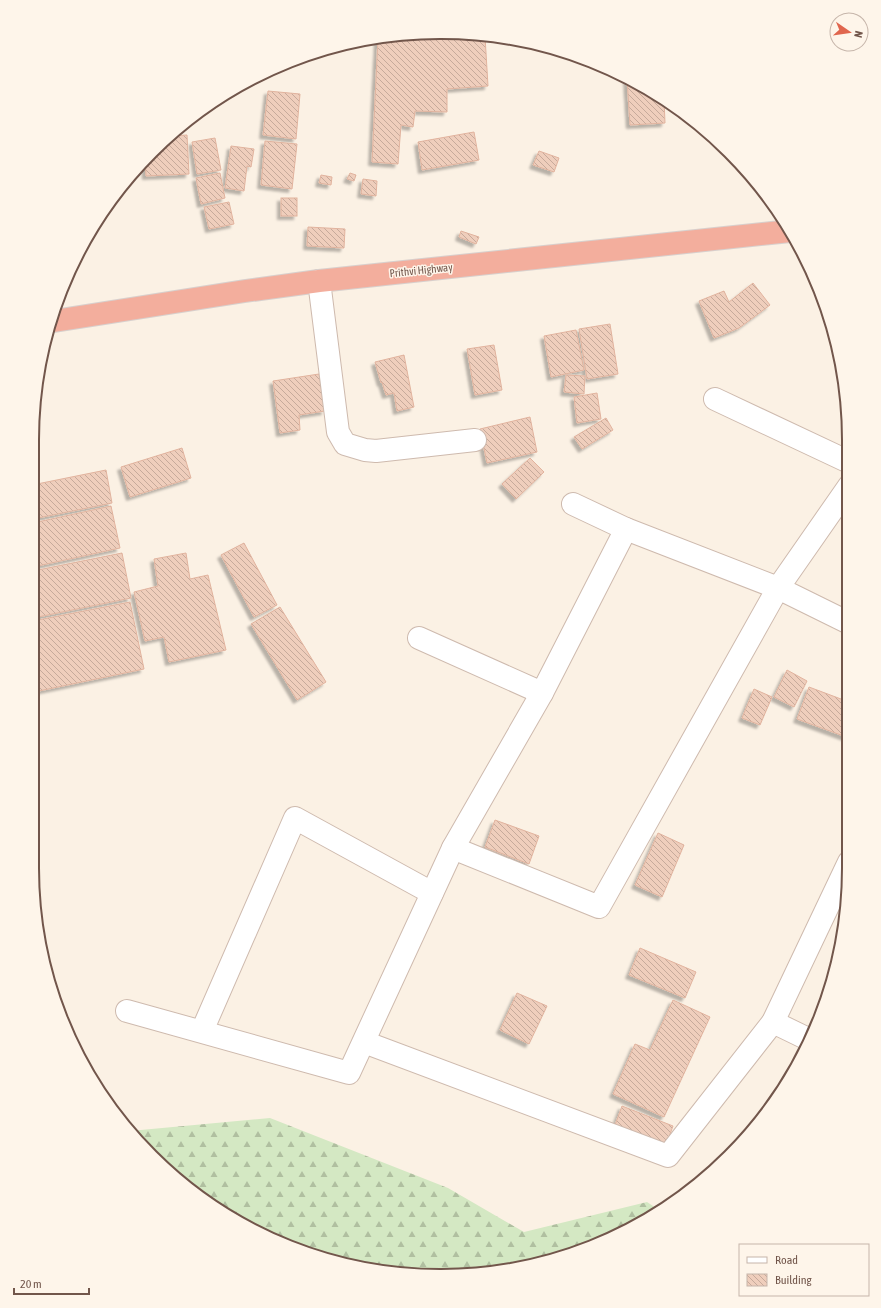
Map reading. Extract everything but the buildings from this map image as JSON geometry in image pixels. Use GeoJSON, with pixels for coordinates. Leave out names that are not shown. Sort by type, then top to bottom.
{"type":"FeatureCollection","features":[{"type":"Feature","properties":{"kind":"highway","name":"Prithvi Highway"},"geometry":{"type":"LineString","coordinates":[[58,319],[319,281],[783,232]]}},
{"type":"Feature","properties":{"kind":"street"},"geometry":{"type":"LineString","coordinates":[[319,281],[338,432],[345,444],[366,450],[376,451],[476,440]]}},
{"type":"Feature","properties":{"kind":"street"},"geometry":{"type":"LineString","coordinates":[[715,399],[842,459]]}},
{"type":"Feature","properties":{"kind":"street"},"geometry":{"type":"LineString","coordinates":[[453,848],[599,907],[778,588],[842,496]]}},
{"type":"Feature","properties":{"kind":"street"},"geometry":{"type":"LineString","coordinates":[[573,504],[626,530],[778,588],[842,620]]}},
{"type":"Feature","properties":{"kind":"street"},"geometry":{"type":"LineString","coordinates":[[127,1011],[350,1073],[453,848],[542,693],[626,530]]}},
{"type":"Feature","properties":{"kind":"street"},"geometry":{"type":"LineString","coordinates":[[419,638],[542,693]]}},
{"type":"Feature","properties":{"kind":"street"},"geometry":{"type":"LineString","coordinates":[[202,1031],[295,818],[432,893]]}},
{"type":"Feature","properties":{"kind":"street"},"geometry":{"type":"LineString","coordinates":[[364,1042],[668,1156],[773,1022],[842,878]]}},
{"type":"Feature","properties":{"kind":"street"},"geometry":{"type":"LineString","coordinates":[[773,1022],[804,1037]]}},
{"type":"Feature","properties":{"kind":"green space"},"geometry":{"type":"Polygon","coordinates":[[[270,1118],[448,1188],[524,1232],[647,1202],[654,1207],[618,1228],[570,1248],[519,1261],[493,1266],[467,1268],[440,1269],[388,1266],[311,1248],[263,1228],[217,1201],[196,1186],[157,1151],[138,1130],[270,1118]]]}}]}
